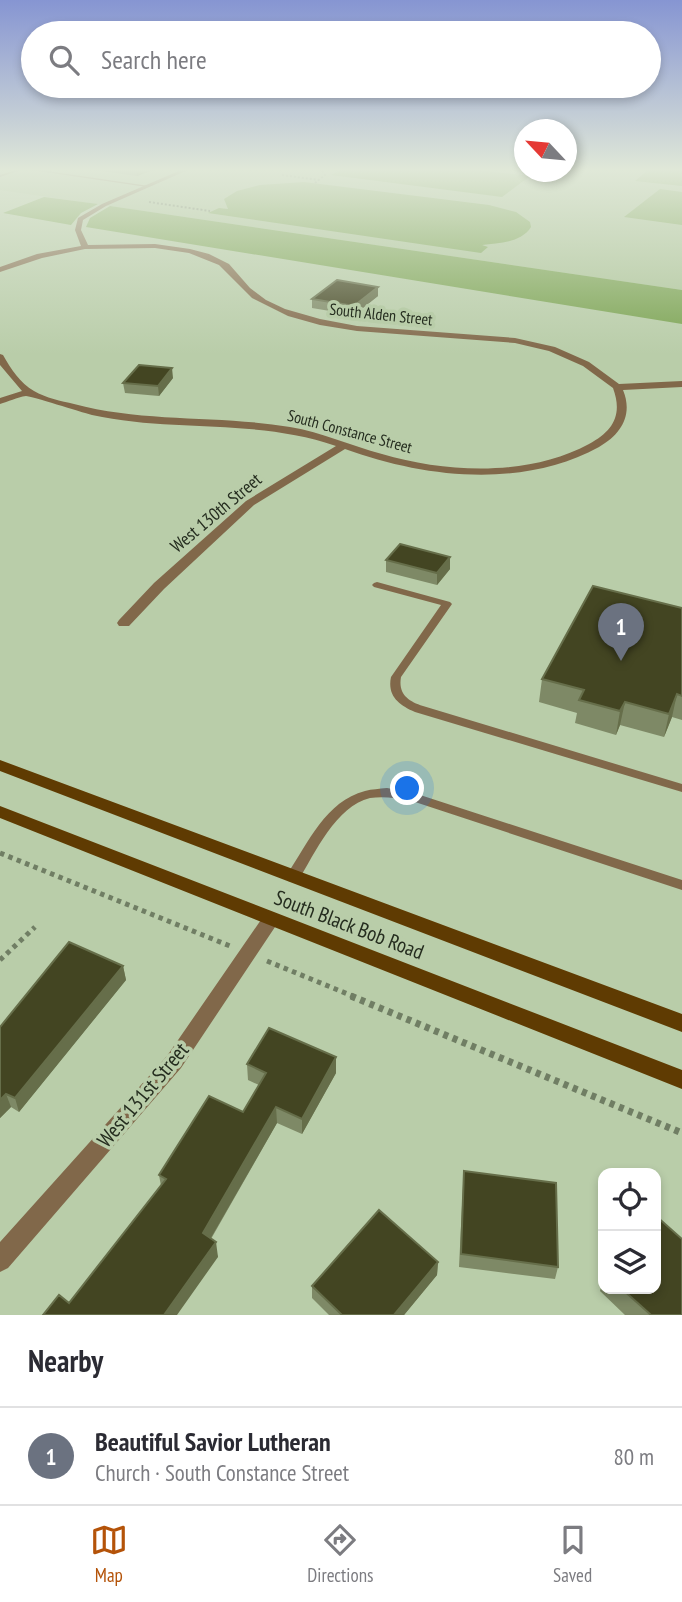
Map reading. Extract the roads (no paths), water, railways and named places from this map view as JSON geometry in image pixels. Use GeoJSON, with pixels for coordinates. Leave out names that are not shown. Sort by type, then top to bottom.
{"type":"FeatureCollection","features":[{"type":"Feature","properties":{"kind":"main road","name":"South Black Bob Road"},"geometry":{"type":"LineString","coordinates":[[0,765],[682,1023]]}},
{"type":"Feature","properties":{"kind":"main road","name":"South Black Bob Road"},"geometry":{"type":"LineString","coordinates":[[0,812],[682,1080]]}},
{"type":"Feature","properties":{"kind":"street"},"geometry":{"type":"LineString","coordinates":[[79,231],[85,247]]}},
{"type":"Feature","properties":{"kind":"street","name":"South Alden Street"},"geometry":{"type":"LineString","coordinates":[[0,270],[40,256],[85,247],[146,247],[199,255],[229,268],[247,290],[257,297],[299,316],[363,329],[489,338],[532,345],[571,356],[590,366],[617,387]]}},
{"type":"Feature","properties":{"kind":"street"},"geometry":{"type":"LineString","coordinates":[[0,357],[29,393],[0,401]]}},
{"type":"Feature","properties":{"kind":"street"},"geometry":{"type":"LineString","coordinates":[[617,387],[682,384]]}},
{"type":"Feature","properties":{"kind":"street","name":"South Constance Street"},"geometry":{"type":"LineString","coordinates":[[29,393],[110,416],[145,421],[281,428],[317,435],[391,460],[443,469],[488,471],[548,463],[582,453],[610,436],[618,428],[624,412],[623,399],[617,387]]}},
{"type":"Feature","properties":{"kind":"street","name":"West 130th Street"},"geometry":{"type":"LineString","coordinates":[[124,623],[159,586],[250,503],[344,445]]}},
{"type":"Feature","properties":{"kind":"street","name":"West 131st Street"},"geometry":{"type":"LineString","coordinates":[[0,1260],[174,1062],[271,919]]}},
{"type":"Feature","properties":{"kind":"lane"},"geometry":{"type":"LineString","coordinates":[[377,585],[447,604],[396,677],[393,685],[403,702],[682,788]]}},
{"type":"Feature","properties":{"kind":"lane"},"geometry":{"type":"LineString","coordinates":[[293,877],[344,805],[360,795],[386,791],[410,796],[682,886]]}},
{"type":"Feature","properties":{"kind":"place","name":"Beautiful Savior Lutheran"},"geometry":{"type":"Point","coordinates":[621,661]}}]}
